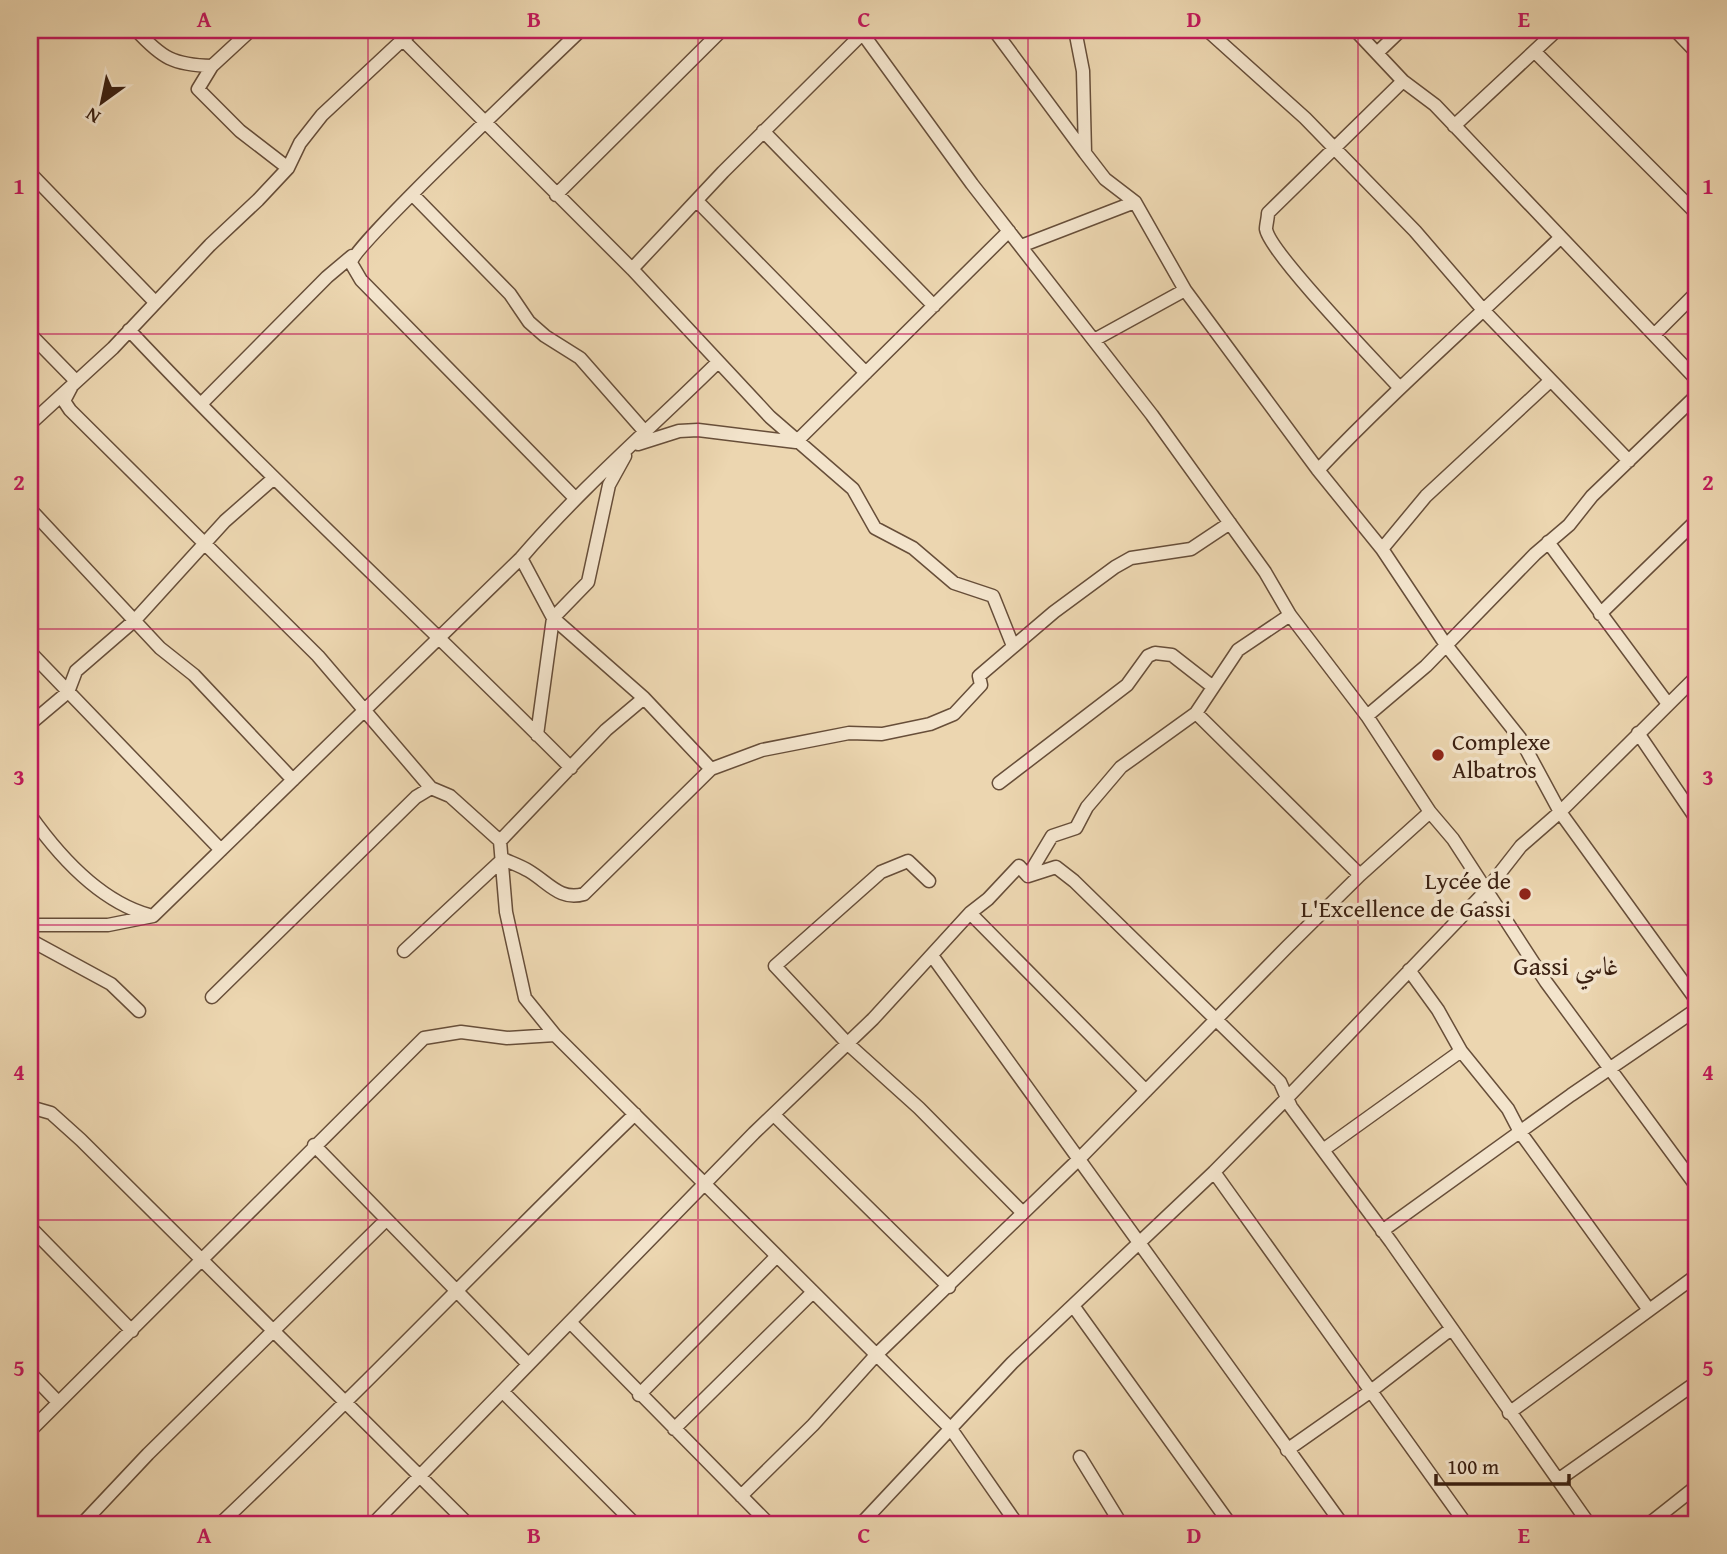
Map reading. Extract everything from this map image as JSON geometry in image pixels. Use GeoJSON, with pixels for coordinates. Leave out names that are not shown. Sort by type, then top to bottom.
{"type":"FeatureCollection","features":[{"type":"Feature","properties":{"kind":"street"},"geometry":{"type":"LineString","coordinates":[[136,30],[161,55],[183,65],[212,66]]}},
{"type":"Feature","properties":{"kind":"street"},"geometry":{"type":"LineString","coordinates":[[251,30],[212,66],[198,89],[240,131],[288,168]]}},
{"type":"Feature","properties":{"kind":"street"},"geometry":{"type":"LineString","coordinates":[[30,424],[130,330],[288,168],[300,143],[322,115],[397,35],[413,30]]}},
{"type":"Feature","properties":{"kind":"street"},"geometry":{"type":"LineString","coordinates":[[202,403],[327,276],[352,256],[581,30]]}},
{"type":"Feature","properties":{"kind":"street"},"geometry":{"type":"LineString","coordinates":[[556,195],[722,30]]}},
{"type":"Feature","properties":{"kind":"street"},"geometry":{"type":"LineString","coordinates":[[994,30],[1105,179],[1135,202],[1185,290],[1318,470],[1382,549],[1446,645],[1520,738],[1560,812],[1697,1001]]}},
{"type":"Feature","properties":{"kind":"street"},"geometry":{"type":"LineString","coordinates":[[1075,30],[1083,71],[1085,153]]}},
{"type":"Feature","properties":{"kind":"street"},"geometry":{"type":"LineString","coordinates":[[1207,30],[1334,148],[1415,231],[1484,311],[1629,461]]}},
{"type":"Feature","properties":{"kind":"street"},"geometry":{"type":"LineString","coordinates":[[1354,30],[1403,80],[1434,105],[1697,380]]}},
{"type":"Feature","properties":{"kind":"street"},"geometry":{"type":"LineString","coordinates":[[1377,53],[1401,30]]}},
{"type":"Feature","properties":{"kind":"street"},"geometry":{"type":"LineString","coordinates":[[1454,126],[1558,30]]}},
{"type":"Feature","properties":{"kind":"street"},"geometry":{"type":"LineString","coordinates":[[1675,30],[1697,53]]}},
{"type":"Feature","properties":{"kind":"street"},"geometry":{"type":"LineString","coordinates":[[632,269],[763,131],[863,31],[1009,231],[1117,367],[1230,523],[1265,572],[1290,615],[1367,716],[1430,812],[1453,839],[1485,892],[1697,1187]]}},
{"type":"Feature","properties":{"kind":"street"},"geometry":{"type":"LineString","coordinates":[[397,35],[632,269],[717,363],[796,442],[853,489],[875,528],[913,548],[954,583],[993,596],[1013,646]]}},
{"type":"Feature","properties":{"kind":"street"},"geometry":{"type":"LineString","coordinates":[[1535,52],[1697,214]]}},
{"type":"Feature","properties":{"kind":"street"},"geometry":{"type":"LineString","coordinates":[[1399,387],[1321,302],[1276,249],[1266,231],[1268,213],[1403,80]]}},
{"type":"Feature","properties":{"kind":"street"},"geometry":{"type":"LineString","coordinates":[[763,131],[934,306]]}},
{"type":"Feature","properties":{"kind":"street"},"geometry":{"type":"LineString","coordinates":[[30,173],[155,302]]}},
{"type":"Feature","properties":{"kind":"street"},"geometry":{"type":"LineString","coordinates":[[413,195],[510,294],[529,322],[545,336],[580,358],[646,433]]}},
{"type":"Feature","properties":{"kind":"street"},"geometry":{"type":"LineString","coordinates":[[697,201],[866,373]]}},
{"type":"Feature","properties":{"kind":"street"},"geometry":{"type":"LineString","coordinates":[[1021,246],[1135,202]]}},
{"type":"Feature","properties":{"kind":"street"},"geometry":{"type":"LineString","coordinates":[[796,442],[1009,231]]}},
{"type":"Feature","properties":{"kind":"street"},"geometry":{"type":"LineString","coordinates":[[1318,470],[1399,387],[1560,238]]}},
{"type":"Feature","properties":{"kind":"street"},"geometry":{"type":"LineString","coordinates":[[352,256],[354,271],[360,280],[574,497]]}},
{"type":"Feature","properties":{"kind":"street"},"geometry":{"type":"LineString","coordinates":[[1094,340],[1185,290]]}},
{"type":"Feature","properties":{"kind":"street"},"geometry":{"type":"LineString","coordinates":[[1654,335],[1697,292]]}},
{"type":"Feature","properties":{"kind":"street"},"geometry":{"type":"LineString","coordinates":[[130,330],[378,582],[440,636],[571,768]]}},
{"type":"Feature","properties":{"kind":"street"},"geometry":{"type":"LineString","coordinates":[[30,334],[75,380]]}},
{"type":"Feature","properties":{"kind":"street"},"geometry":{"type":"LineString","coordinates":[[30,925],[108,925],[153,916],[521,558],[574,497],[646,433],[717,363]]}},
{"type":"Feature","properties":{"kind":"street"},"geometry":{"type":"LineString","coordinates":[[75,380],[64,401],[70,410],[318,656],[431,788],[450,796],[500,841],[506,912],[525,998],[555,1035],[951,1429],[1017,1524]]}},
{"type":"Feature","properties":{"kind":"street"},"geometry":{"type":"LineString","coordinates":[[1382,549],[1426,496],[1550,381]]}},
{"type":"Feature","properties":{"kind":"street"},"geometry":{"type":"LineString","coordinates":[[1367,716],[1446,645],[1697,395]]}},
{"type":"Feature","properties":{"kind":"street"},"geometry":{"type":"LineString","coordinates":[[537,735],[553,618],[588,582],[609,485],[631,446],[689,430],[796,442]]}},
{"type":"Feature","properties":{"kind":"street"},"geometry":{"type":"LineString","coordinates":[[30,724],[68,692],[76,671],[135,620],[245,500],[274,478]]}},
{"type":"Feature","properties":{"kind":"street"},"geometry":{"type":"LineString","coordinates":[[30,509],[167,655],[194,675],[293,780]]}},
{"type":"Feature","properties":{"kind":"street"},"geometry":{"type":"LineString","coordinates":[[1600,614],[1697,520]]}},
{"type":"Feature","properties":{"kind":"street"},"geometry":{"type":"LineString","coordinates":[[503,859],[531,872],[571,898],[584,894],[711,769],[762,750],[849,733],[882,734],[930,724],[960,708],[981,685],[979,676],[1013,646],[1115,567],[1131,558],[1191,549],[1230,523]]}},
{"type":"Feature","properties":{"kind":"street"},"geometry":{"type":"LineString","coordinates":[[1548,542],[1668,704]]}},
{"type":"Feature","properties":{"kind":"street"},"geometry":{"type":"LineString","coordinates":[[521,558],[553,618],[644,698],[711,769]]}},
{"type":"Feature","properties":{"kind":"street"},"geometry":{"type":"LineString","coordinates":[[1028,876],[1052,836],[1076,828],[1087,807],[1121,767],[1196,713],[1238,650],[1290,615]]}},
{"type":"Feature","properties":{"kind":"street"},"geometry":{"type":"LineString","coordinates":[[30,652],[222,850]]}},
{"type":"Feature","properties":{"kind":"street"},"geometry":{"type":"LineString","coordinates":[[999,783],[1127,685],[1148,656],[1155,653],[1172,655],[1213,687]]}},
{"type":"Feature","properties":{"kind":"street"},"geometry":{"type":"LineString","coordinates":[[861,1524],[1012,1363],[1074,1307],[1288,1097],[1485,892],[1521,846],[1560,812],[1697,676]]}},
{"type":"Feature","properties":{"kind":"street"},"geometry":{"type":"LineString","coordinates":[[500,841],[606,730],[644,698]]}},
{"type":"Feature","properties":{"kind":"street"},"geometry":{"type":"LineString","coordinates":[[1196,713],[1360,875]]}},
{"type":"Feature","properties":{"kind":"street"},"geometry":{"type":"LineString","coordinates":[[1638,733],[1697,820]]}},
{"type":"Feature","properties":{"kind":"street"},"geometry":{"type":"LineString","coordinates":[[212,997],[416,797],[431,788]]}},
{"type":"Feature","properties":{"kind":"street"},"geometry":{"type":"LineString","coordinates":[[741,1496],[813,1425],[876,1355],[1079,1159],[1360,875],[1430,812]]}},
{"type":"Feature","properties":{"kind":"street"},"geometry":{"type":"LineString","coordinates":[[30,815],[65,857],[105,895],[128,909],[153,916]]}},
{"type":"Feature","properties":{"kind":"street"},"geometry":{"type":"LineString","coordinates":[[404,951],[503,859]]}},
{"type":"Feature","properties":{"kind":"street"},"geometry":{"type":"LineString","coordinates":[[929,881],[908,861],[881,872],[775,966],[848,1044],[934,1122],[1022,1212]]}},
{"type":"Feature","properties":{"kind":"street"},"geometry":{"type":"LineString","coordinates":[[373,1524],[774,1115],[848,1044],[933,957],[970,913],[988,899],[1019,866],[1028,876]]}},
{"type":"Feature","properties":{"kind":"street"},"geometry":{"type":"LineString","coordinates":[[1028,876],[1056,867],[1217,1019],[1280,1083],[1291,1107],[1589,1524]]}},
{"type":"Feature","properties":{"kind":"street"},"geometry":{"type":"LineString","coordinates":[[970,913],[1146,1091]]}},
{"type":"Feature","properties":{"kind":"street"},"geometry":{"type":"LineString","coordinates":[[30,940],[111,984],[139,1011]]}},
{"type":"Feature","properties":{"kind":"street"},"geometry":{"type":"LineString","coordinates":[[933,957],[1342,1524]]}},
{"type":"Feature","properties":{"kind":"street"},"geometry":{"type":"LineString","coordinates":[[1409,970],[1438,1010],[1461,1052],[1483,1075],[1520,1132],[1649,1310]]}},
{"type":"Feature","properties":{"kind":"street"},"geometry":{"type":"LineString","coordinates":[[1382,1231],[1697,1010]]}},
{"type":"Feature","properties":{"kind":"street"},"geometry":{"type":"LineString","coordinates":[[30,1431],[424,1038],[461,1032],[507,1038],[555,1035]]}},
{"type":"Feature","properties":{"kind":"street"},"geometry":{"type":"LineString","coordinates":[[1324,1150],[1461,1052]]}},
{"type":"Feature","properties":{"kind":"street"},"geometry":{"type":"LineString","coordinates":[[30,1107],[51,1113],[81,1140],[468,1524]]}},
{"type":"Feature","properties":{"kind":"street"},"geometry":{"type":"LineString","coordinates":[[220,1524],[347,1404],[454,1291],[635,1114]]}},
{"type":"Feature","properties":{"kind":"street"},"geometry":{"type":"LineString","coordinates":[[774,1115],[949,1287]]}},
{"type":"Feature","properties":{"kind":"street"},"geometry":{"type":"LineString","coordinates":[[314,1145],[528,1364]]}},
{"type":"Feature","properties":{"kind":"street"},"geometry":{"type":"LineString","coordinates":[[1214,1172],[1466,1524]]}},
{"type":"Feature","properties":{"kind":"street"},"geometry":{"type":"LineString","coordinates":[[82,1524],[272,1331],[386,1220]]}},
{"type":"Feature","properties":{"kind":"street"},"geometry":{"type":"LineString","coordinates":[[30,1227],[132,1331]]}},
{"type":"Feature","properties":{"kind":"street"},"geometry":{"type":"LineString","coordinates":[[639,1395],[777,1256]]}},
{"type":"Feature","properties":{"kind":"street"},"geometry":{"type":"LineString","coordinates":[[1509,1413],[1697,1275]]}},
{"type":"Feature","properties":{"kind":"street"},"geometry":{"type":"LineString","coordinates":[[674,1429],[813,1292]]}},
{"type":"Feature","properties":{"kind":"street"},"geometry":{"type":"LineString","coordinates":[[1074,1307],[1230,1524]]}},
{"type":"Feature","properties":{"kind":"street"},"geometry":{"type":"LineString","coordinates":[[570,1322],[769,1524]]}},
{"type":"Feature","properties":{"kind":"street"},"geometry":{"type":"LineString","coordinates":[[1287,1450],[1371,1391],[1451,1329]]}},
{"type":"Feature","properties":{"kind":"street"},"geometry":{"type":"LineString","coordinates":[[30,1373],[58,1402]]}},
{"type":"Feature","properties":{"kind":"street"},"geometry":{"type":"LineString","coordinates":[[1558,1480],[1697,1382]]}},
{"type":"Feature","properties":{"kind":"street"},"geometry":{"type":"LineString","coordinates":[[503,1392],[635,1524]]}},
{"type":"Feature","properties":{"kind":"street"},"geometry":{"type":"LineString","coordinates":[[1080,1457],[1121,1524]]}},
{"type":"Feature","properties":{"kind":"street"},"geometry":{"type":"LineString","coordinates":[[1649,1524],[1697,1486]]}},
{"type":"Feature","properties":{"kind":"place","name":"Complexe Albatros"},"geometry":{"type":"Point","coordinates":[1438,755]}},
{"type":"Feature","properties":{"kind":"place","name":"Lycée de L'Excellence de Gassi"},"geometry":{"type":"Point","coordinates":[1525,894]}},
{"type":"Feature","properties":{"kind":"district","name":"Gassi غاسي"},"geometry":{"type":"Point","coordinates":[1566,965]}}]}
